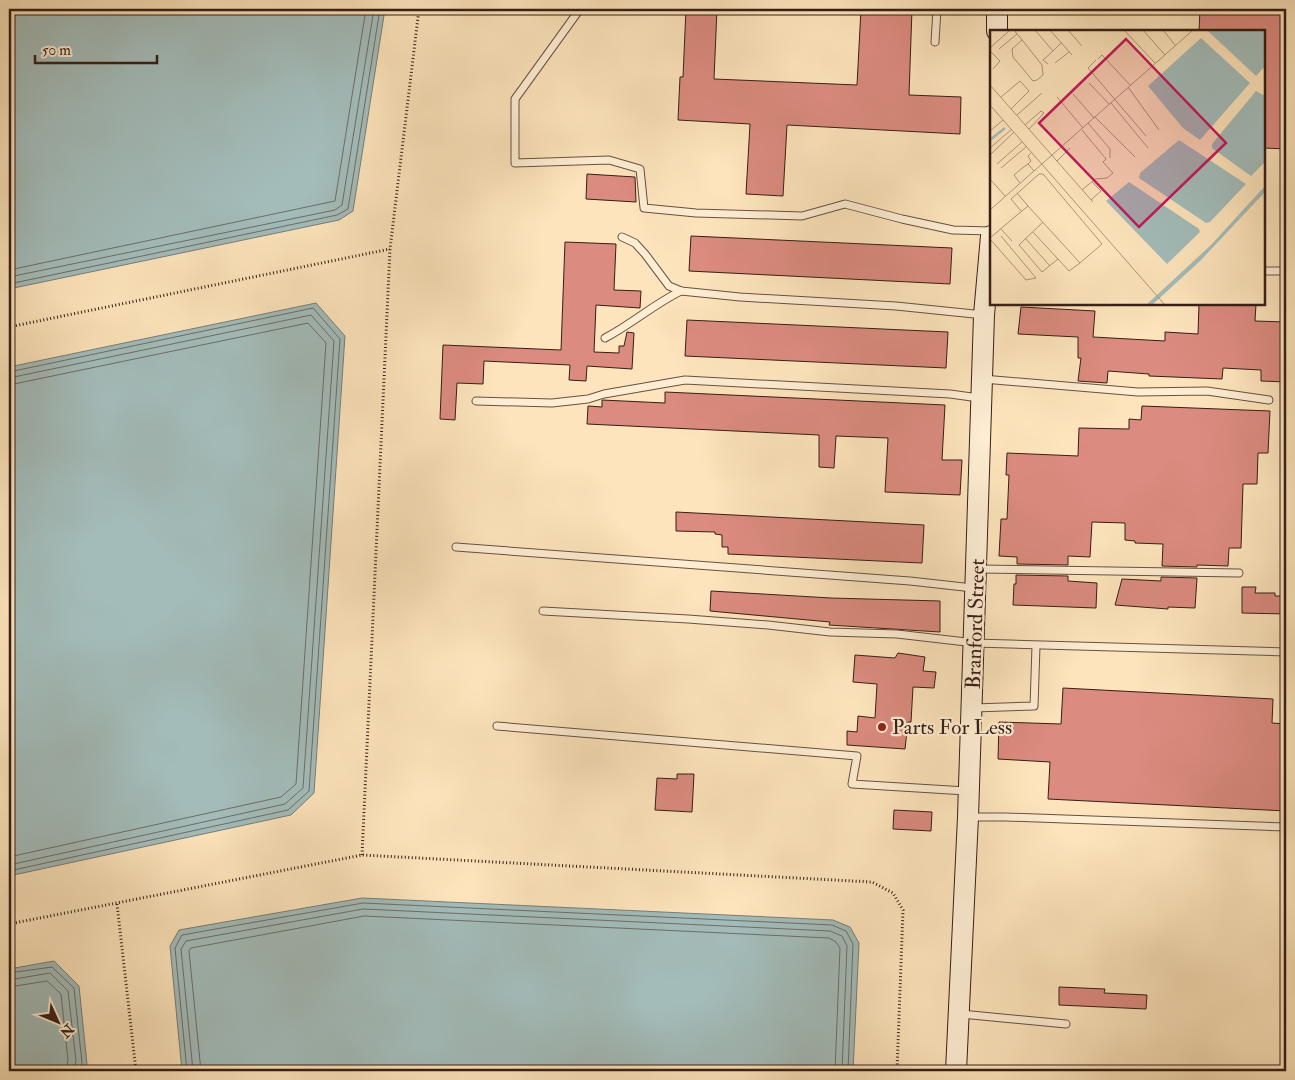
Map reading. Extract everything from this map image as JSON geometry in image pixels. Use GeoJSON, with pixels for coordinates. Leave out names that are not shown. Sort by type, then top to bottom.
{"type":"FeatureCollection","features":[{"type":"Feature","properties":{"kind":"main road"},"geometry":{"type":"LineString","coordinates":[[997,9],[997,30]]}},
{"type":"Feature","properties":{"kind":"main road","name":"Branford Street"},"geometry":{"type":"LineString","coordinates":[[956,1071],[975,643],[984,315],[990,256]]}},
{"type":"Feature","properties":{"kind":"lane"},"geometry":{"type":"LineString","coordinates":[[580,9],[515,99],[515,163],[609,160],[640,169],[644,208],[696,213],[802,216],[845,204],[953,230],[990,231]]}},
{"type":"Feature","properties":{"kind":"lane"},"geometry":{"type":"LineString","coordinates":[[935,42],[937,9]]}},
{"type":"Feature","properties":{"kind":"lane"},"geometry":{"type":"LineString","coordinates":[[622,237],[635,243],[669,286],[681,291],[740,297],[896,306],[984,315]]}},
{"type":"Feature","properties":{"kind":"lane"},"geometry":{"type":"LineString","coordinates":[[1265,271],[1286,272]]}},
{"type":"Feature","properties":{"kind":"lane"},"geometry":{"type":"LineString","coordinates":[[606,338],[625,328],[662,300],[681,291]]}},
{"type":"Feature","properties":{"kind":"lane"},"geometry":{"type":"LineString","coordinates":[[476,401],[552,403],[685,380],[950,394],[982,389],[1138,392],[1207,391],[1269,400]]}},
{"type":"Feature","properties":{"kind":"lane"},"geometry":{"type":"LineString","coordinates":[[456,547],[910,581],[976,588]]}},
{"type":"Feature","properties":{"kind":"lane"},"geometry":{"type":"LineString","coordinates":[[977,568],[1239,573]]}},
{"type":"Feature","properties":{"kind":"lane"},"geometry":{"type":"LineString","coordinates":[[543,611],[723,621],[830,632],[897,634],[975,643],[1286,652]]}},
{"type":"Feature","properties":{"kind":"lane"},"geometry":{"type":"LineString","coordinates":[[971,708],[1034,706],[1036,646]]}},
{"type":"Feature","properties":{"kind":"lane"},"geometry":{"type":"LineString","coordinates":[[497,726],[856,756],[852,784],[969,792]]}},
{"type":"Feature","properties":{"kind":"lane"},"geometry":{"type":"LineString","coordinates":[[968,817],[1286,826]]}},
{"type":"Feature","properties":{"kind":"lane"},"geometry":{"type":"LineString","coordinates":[[958,1013],[1066,1024]]}},
{"type":"Feature","properties":{"kind":"path"},"geometry":{"type":"LineString","coordinates":[[362,855],[390,249],[419,9]]}},
{"type":"Feature","properties":{"kind":"path"},"geometry":{"type":"LineString","coordinates":[[9,327],[390,249]]}},
{"type":"Feature","properties":{"kind":"path"},"geometry":{"type":"LineString","coordinates":[[9,924],[362,855],[872,882],[893,893],[903,910],[897,1071]]}},
{"type":"Feature","properties":{"kind":"path"},"geometry":{"type":"LineString","coordinates":[[117,904],[136,1071]]}},
{"type":"Feature","properties":{"kind":"water"},"geometry":{"type":"Polygon","coordinates":[[[9,9],[385,9],[353,211],[339,220],[9,289],[9,9]]]}},
{"type":"Feature","properties":{"kind":"water"},"geometry":{"type":"Polygon","coordinates":[[[316,303],[345,336],[314,793],[291,815],[9,876],[9,367],[316,303]]]}},
{"type":"Feature","properties":{"kind":"water"},"geometry":{"type":"Polygon","coordinates":[[[362,898],[833,920],[850,927],[859,943],[853,1071],[182,1071],[170,946],[179,930],[362,898]]]}},
{"type":"Feature","properties":{"kind":"water"},"geometry":{"type":"Polygon","coordinates":[[[54,961],[79,986],[87,1064],[84,1071],[9,1071],[9,969],[54,961]]]}},
{"type":"Feature","properties":{"kind":"building"},"geometry":{"type":"Polygon","coordinates":[[[686,9],[717,9],[714,79],[857,85],[861,9],[912,9],[909,95],[961,97],[960,134],[787,125],[783,196],[746,194],[750,124],[678,120],[680,77],[683,77],[686,9]]]}},
{"type":"Feature","properties":{"kind":"building"},"geometry":{"type":"Polygon","coordinates":[[[1200,9],[1286,9],[1286,78],[1283,132],[1286,132],[1286,149],[1265,148],[1265,30],[1199,30],[1200,9]]]}},
{"type":"Feature","properties":{"kind":"building"},"geometry":{"type":"Polygon","coordinates":[[[587,174],[635,177],[636,202],[586,199],[587,174]]]}},
{"type":"Feature","properties":{"kind":"building"},"geometry":{"type":"Polygon","coordinates":[[[691,236],[952,248],[950,284],[689,271],[691,236]]]}},
{"type":"Feature","properties":{"kind":"building"},"geometry":{"type":"Polygon","coordinates":[[[565,242],[616,244],[614,290],[641,291],[640,308],[596,305],[594,352],[619,353],[619,346],[624,346],[627,332],[634,333],[632,369],[587,366],[586,381],[569,380],[570,365],[484,361],[483,384],[457,383],[455,420],[440,419],[443,345],[561,350],[565,242]]]}},
{"type":"Feature","properties":{"kind":"building"},"geometry":{"type":"Polygon","coordinates":[[[1199,305],[1256,305],[1255,321],[1286,322],[1286,382],[1261,381],[1261,370],[1223,368],[1222,379],[1149,376],[1149,374],[1108,371],[1107,383],[1078,381],[1081,358],[1078,358],[1078,337],[1018,334],[1021,307],[1095,311],[1093,337],[1165,341],[1165,332],[1198,334],[1199,305]]]}},
{"type":"Feature","properties":{"kind":"building"},"geometry":{"type":"Polygon","coordinates":[[[687,320],[948,332],[946,368],[685,356],[687,320]]]}},
{"type":"Feature","properties":{"kind":"building"},"geometry":{"type":"Polygon","coordinates":[[[665,392],[945,405],[942,460],[962,460],[960,495],[885,492],[888,438],[836,436],[834,468],[819,467],[819,435],[587,424],[588,406],[602,407],[602,400],[665,403],[665,392]]]}},
{"type":"Feature","properties":{"kind":"building"},"geometry":{"type":"Polygon","coordinates":[[[1142,406],[1270,411],[1268,453],[1258,453],[1257,484],[1243,484],[1241,548],[1229,548],[1228,566],[1162,566],[1163,544],[1135,543],[1135,541],[1125,540],[1125,523],[1092,522],[1090,557],[1068,556],[1068,565],[1017,564],[1017,557],[999,556],[1001,519],[1007,519],[1009,475],[1006,475],[1007,453],[1078,456],[1079,428],[1129,429],[1129,419],[1141,420],[1142,406]]]}},
{"type":"Feature","properties":{"kind":"building"},"geometry":{"type":"Polygon","coordinates":[[[676,512],[924,525],[922,563],[728,554],[728,547],[722,547],[722,535],[715,534],[715,532],[676,531],[676,512]]]}},
{"type":"Feature","properties":{"kind":"building"},"geometry":{"type":"Polygon","coordinates":[[[1016,575],[1068,576],[1068,581],[1097,583],[1096,608],[1013,605],[1016,575]]]}},
{"type":"Feature","properties":{"kind":"building"},"geometry":{"type":"Polygon","coordinates":[[[1161,577],[1197,578],[1195,608],[1168,607],[1168,609],[1115,605],[1122,579],[1161,581],[1161,577]]]}},
{"type":"Feature","properties":{"kind":"building"},"geometry":{"type":"Polygon","coordinates":[[[1242,587],[1256,587],[1255,593],[1275,593],[1275,596],[1286,596],[1286,614],[1242,613],[1242,587]]]}},
{"type":"Feature","properties":{"kind":"building"},"geometry":{"type":"Polygon","coordinates":[[[711,591],[831,598],[940,601],[940,632],[829,625],[830,622],[710,611],[711,591]]]}},
{"type":"Feature","properties":{"kind":"building"},"geometry":{"type":"Polygon","coordinates":[[[898,653],[925,657],[923,671],[936,672],[934,688],[913,687],[911,722],[908,722],[905,749],[847,745],[847,731],[857,732],[858,716],[875,718],[877,684],[853,682],[855,655],[895,658],[898,653]]]}},
{"type":"Feature","properties":{"kind":"building"},"geometry":{"type":"Polygon","coordinates":[[[1063,688],[1273,699],[1272,723],[1286,724],[1286,811],[1048,799],[1050,762],[998,759],[999,722],[1061,724],[1063,688]]]}},
{"type":"Feature","properties":{"kind":"building"},"geometry":{"type":"Polygon","coordinates":[[[677,774],[694,774],[692,812],[655,810],[657,778],[677,779],[677,774]]]}},
{"type":"Feature","properties":{"kind":"building"},"geometry":{"type":"Polygon","coordinates":[[[894,810],[932,812],[931,831],[893,829],[894,810]]]}},
{"type":"Feature","properties":{"kind":"building"},"geometry":{"type":"Polygon","coordinates":[[[1059,987],[1105,989],[1104,993],[1147,995],[1146,1009],[1059,1005],[1059,987]]]}},
{"type":"Feature","properties":{"kind":"place","name":"Parts For Less"},"geometry":{"type":"Point","coordinates":[882,727]}}]}
